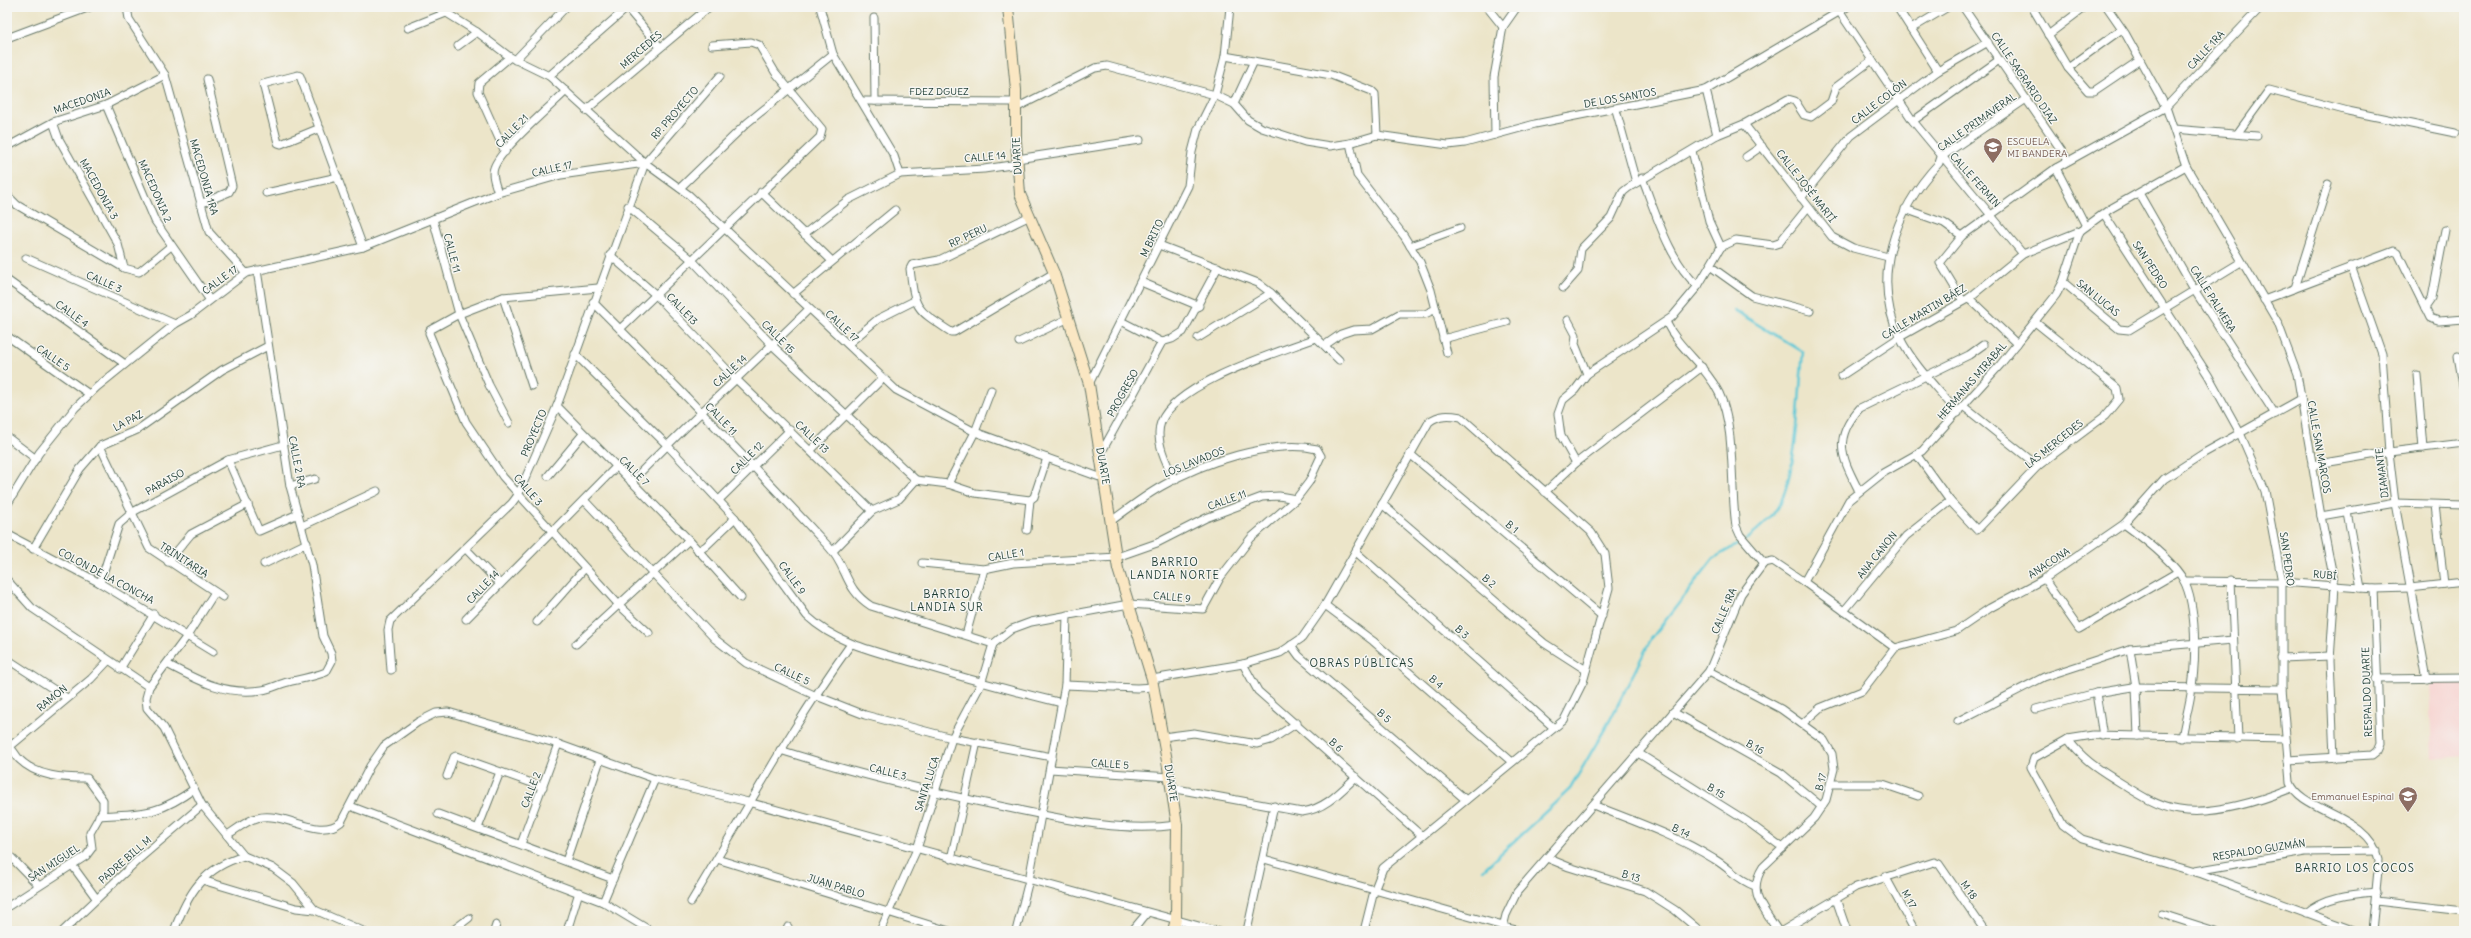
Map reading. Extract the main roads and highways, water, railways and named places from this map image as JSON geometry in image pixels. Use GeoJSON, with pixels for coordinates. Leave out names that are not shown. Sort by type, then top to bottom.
{"type":"FeatureCollection","features":[{"type":"Feature","properties":{"kind":"waterway"},"geometry":{"type":"LineString","coordinates":[[1734,310],[1803,352],[1795,444],[1783,497],[1772,515],[1762,526],[1745,540]]}},
{"type":"Feature","properties":{"kind":"waterway"},"geometry":{"type":"LineString","coordinates":[[1483,870],[1570,789],[1610,720],[1651,639],[1714,558],[1742,542]]}},
{"type":"Feature","properties":{"kind":"place","name":"ESCUELA MI BANDERA"},"geometry":{"type":"Point","coordinates":[1993,164]}},
{"type":"Feature","properties":{"kind":"place","name":"Emmanuel Espinal"},"geometry":{"type":"Point","coordinates":[2408,813]}},
{"type":"Feature","properties":{"kind":"district","name":"BARRIO LANDIA NORTE"},"geometry":{"type":"Point","coordinates":[1175,568]}},
{"type":"Feature","properties":{"kind":"district","name":"BARRIO LANDIA SUR"},"geometry":{"type":"Point","coordinates":[947,600]}},
{"type":"Feature","properties":{"kind":"district","name":"OBRAS PÚBLICAS"},"geometry":{"type":"Point","coordinates":[1362,663]}},
{"type":"Feature","properties":{"kind":"district","name":"BARRIO LOS COCOS"},"geometry":{"type":"Point","coordinates":[2355,868]}}]}
